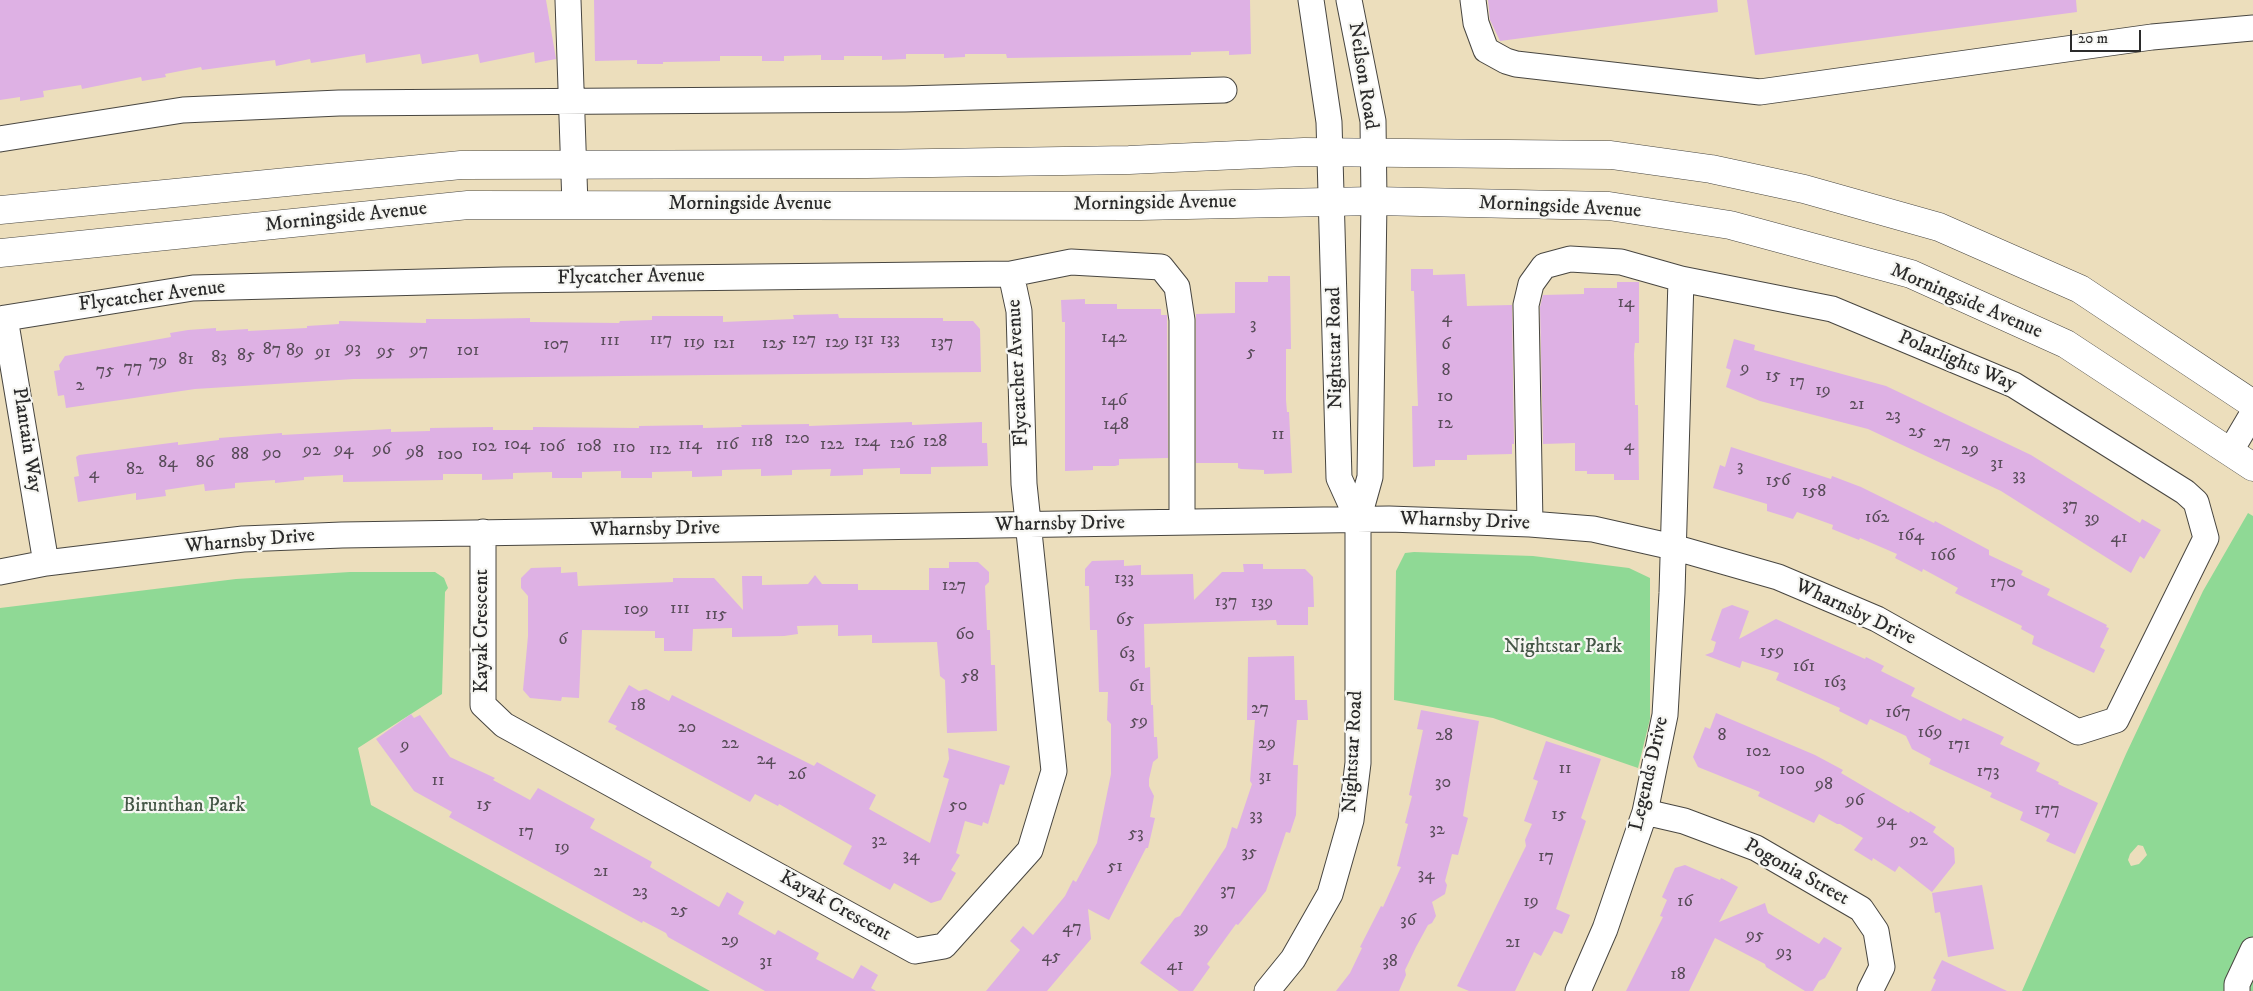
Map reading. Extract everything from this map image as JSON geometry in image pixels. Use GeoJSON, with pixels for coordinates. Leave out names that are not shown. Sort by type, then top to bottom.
{"type":"FeatureCollection","features":[{"type":"Feature","properties":{"kind":"main road","name":"Morningside Avenue"},"geometry":{"type":"LineString","coordinates":[[0,210],[461,165],[867,164],[1129,160],[1330,153],[1611,155],[1711,169],[1804,189],[1930,224],[2080,289],[2253,404]]}},
{"type":"Feature","properties":{"kind":"main road"},"geometry":{"type":"LineString","coordinates":[[867,164],[867,204]]}},
{"type":"Feature","properties":{"kind":"main road","name":"Morningside Avenue"},"geometry":{"type":"LineString","coordinates":[[0,253],[468,205],[867,204],[1140,206],[1374,201],[1609,206],[1730,225],[1911,274],[2066,344],[2253,467]]}},
{"type":"Feature","properties":{"kind":"street"},"geometry":{"type":"LineString","coordinates":[[568,0],[575,205]]}},
{"type":"Feature","properties":{"kind":"street","name":"Neilson Road"},"geometry":{"type":"LineString","coordinates":[[1311,0],[1329,122],[1332,202]]}},
{"type":"Feature","properties":{"kind":"street","name":"Neilson Road"},"geometry":{"type":"LineString","coordinates":[[1349,0],[1371,112],[1374,201]]}},
{"type":"Feature","properties":{"kind":"street"},"geometry":{"type":"LineString","coordinates":[[1473,0],[1476,23],[1486,50],[1506,61],[1516,64],[1760,92],[2142,38],[2253,28]]}},
{"type":"Feature","properties":{"kind":"street"},"geometry":{"type":"LineString","coordinates":[[0,139],[183,110],[339,103],[906,99],[1224,90]]}},
{"type":"Feature","properties":{"kind":"street","name":"Nightstar Road"},"geometry":{"type":"LineString","coordinates":[[1268,991],[1293,960],[1330,894],[1351,820],[1358,763],[1358,520],[1370,477],[1374,201]]}},
{"type":"Feature","properties":{"kind":"street","name":"Nightstar Road"},"geometry":{"type":"LineString","coordinates":[[1332,202],[1339,478],[1358,520]]}},
{"type":"Feature","properties":{"kind":"street","name":"Polarlights Way"},"geometry":{"type":"LineString","coordinates":[[1530,524],[1526,305],[1531,284],[1544,266],[1570,260],[1621,262],[1681,279],[1832,309],[2014,385],[2186,492],[2196,502],[2206,538],[2116,720],[2078,732]]}},
{"type":"Feature","properties":{"kind":"street"},"geometry":{"type":"LineString","coordinates":[[1010,274],[1071,262],[1161,267],[1177,287],[1182,320],[1182,522]]}},
{"type":"Feature","properties":{"kind":"street","name":"Flycatcher Avenue"},"geometry":{"type":"LineString","coordinates":[[2,318],[193,288],[503,280],[1010,274],[1020,311],[1024,484],[1030,526]]}},
{"type":"Feature","properties":{"kind":"street"},"geometry":{"type":"LineString","coordinates":[[1673,547],[1681,279]]}},
{"type":"Feature","properties":{"kind":"street","name":"Plantain Way"},"geometry":{"type":"LineString","coordinates":[[2,318],[46,564]]}},
{"type":"Feature","properties":{"kind":"street"},"geometry":{"type":"LineString","coordinates":[[2230,452],[2253,413]]}},
{"type":"Feature","properties":{"kind":"street","name":"Wharnsby Drive"},"geometry":{"type":"LineString","coordinates":[[0,572],[46,564],[243,539],[483,532],[1030,526],[1182,522],[1358,520],[1530,524],[1593,529],[1673,547],[1778,577],[1877,619],[2078,732]]}},
{"type":"Feature","properties":{"kind":"street","name":"Kayak Crescent"},"geometry":{"type":"LineString","coordinates":[[483,532],[483,705],[504,725],[915,951],[944,946],[1030,850],[1054,771],[1030,526]]}},
{"type":"Feature","properties":{"kind":"street","name":"Legends Drive"},"geometry":{"type":"LineString","coordinates":[[1578,991],[1604,929],[1645,812],[1665,715],[1673,547]]}},
{"type":"Feature","properties":{"kind":"street","name":"Pogonia Street"},"geometry":{"type":"LineString","coordinates":[[1645,812],[1684,821],[1756,848],[1860,909],[1876,931],[1882,967],[1870,991]]}},
{"type":"Feature","properties":{"kind":"street"},"geometry":{"type":"LineString","coordinates":[[2237,991],[2237,984],[2253,950]]}},
{"type":"Feature","properties":{"kind":"green space"},"geometry":{"type":"Polygon","coordinates":[[[2248,513],[2253,516],[2253,991],[2022,991],[2126,754],[2203,591],[2248,513]],[[2138,845],[2130,854],[2128,860],[2131,866],[2139,864],[2147,855],[2143,846],[2138,845]]]}},
{"type":"Feature","properties":{"kind":"green space","name":"Nightstar Park"},"geometry":{"type":"Polygon","coordinates":[[[1405,553],[1533,556],[1629,568],[1650,578],[1650,719],[1638,768],[1493,718],[1394,700],[1396,571],[1405,553]]]}},
{"type":"Feature","properties":{"kind":"green space","name":"Birunthan Park"},"geometry":{"type":"Polygon","coordinates":[[[350,572],[435,572],[444,578],[448,588],[445,592],[442,694],[358,748],[371,805],[710,991],[0,991],[0,608],[236,579],[350,572]]]}},
{"type":"Feature","properties":{"kind":"building"},"geometry":{"type":"Polygon","coordinates":[[[0,0],[546,0],[556,59],[535,63],[534,52],[480,63],[478,54],[422,64],[420,54],[366,63],[365,54],[311,63],[310,59],[276,66],[275,60],[202,70],[201,67],[165,74],[166,77],[142,81],[141,77],[82,89],[81,85],[43,91],[44,97],[20,101],[20,97],[0,100],[0,0]]]}},
{"type":"Feature","properties":{"kind":"building"},"geometry":{"type":"Polygon","coordinates":[[[594,0],[1250,0],[1251,54],[1229,55],[1229,51],[1191,52],[1191,55],[1007,58],[1006,54],[965,54],[965,57],[944,58],[944,54],[906,54],[906,59],[882,60],[882,56],[844,56],[844,60],[821,60],[821,55],[784,56],[784,61],[762,61],[762,56],[720,56],[720,61],[663,62],[663,64],[637,64],[637,60],[595,61],[594,0]]]}},
{"type":"Feature","properties":{"kind":"building"},"geometry":{"type":"Polygon","coordinates":[[[1488,0],[1717,0],[1718,12],[1500,41],[1490,20],[1488,0]]]}},
{"type":"Feature","properties":{"kind":"building"},"geometry":{"type":"Polygon","coordinates":[[[1747,0],[2076,0],[2077,12],[1755,55],[1747,0]]]}},
{"type":"Feature","properties":{"kind":"building"},"geometry":{"type":"Polygon","coordinates":[[[1411,269],[1433,269],[1433,275],[1465,274],[1467,306],[1512,305],[1514,444],[1512,444],[1512,454],[1467,455],[1467,460],[1435,460],[1435,466],[1413,467],[1412,406],[1418,406],[1414,291],[1411,291],[1411,269]]]}},
{"type":"Feature","properties":{"kind":"building"},"geometry":{"type":"Polygon","coordinates":[[[1268,276],[1290,276],[1291,349],[1286,349],[1286,400],[1287,412],[1289,412],[1292,473],[1264,474],[1264,470],[1238,468],[1238,463],[1196,463],[1196,314],[1235,313],[1235,282],[1268,282],[1268,276]]]}},
{"type":"Feature","properties":{"kind":"building"},"geometry":{"type":"Polygon","coordinates":[[[1617,282],[1639,282],[1639,343],[1635,343],[1634,354],[1635,405],[1638,405],[1639,480],[1614,480],[1614,474],[1587,474],[1587,471],[1575,471],[1575,443],[1543,444],[1540,307],[1543,295],[1584,294],[1584,288],[1617,288],[1617,282]]]}},
{"type":"Feature","properties":{"kind":"building"},"geometry":{"type":"Polygon","coordinates":[[[1085,299],[1085,304],[1117,304],[1117,309],[1161,309],[1161,315],[1167,315],[1168,458],[1119,459],[1119,465],[1115,466],[1093,466],[1093,470],[1065,471],[1065,322],[1062,322],[1061,300],[1085,299]]]}},
{"type":"Feature","properties":{"kind":"building"},"geometry":{"type":"Polygon","coordinates":[[[838,314],[839,318],[943,318],[943,321],[973,321],[980,329],[981,372],[354,379],[195,389],[66,408],[64,395],[58,396],[54,371],[60,370],[59,365],[65,356],[171,337],[170,333],[188,330],[216,328],[216,331],[248,329],[248,331],[307,328],[307,326],[339,324],[339,321],[426,323],[426,319],[530,318],[530,322],[619,323],[620,321],[652,320],[652,316],[723,316],[723,322],[794,319],[793,315],[838,314]]]}},
{"type":"Feature","properties":{"kind":"building"},"geometry":{"type":"Polygon","coordinates":[[[1734,339],[1755,345],[1754,350],[1886,386],[2031,455],[2140,523],[2142,519],[2161,530],[2144,559],[2140,556],[2131,573],[2001,491],[1868,429],[1760,401],[1726,387],[1731,370],[1726,368],[1734,339]]]}},
{"type":"Feature","properties":{"kind":"building"},"geometry":{"type":"Polygon","coordinates":[[[912,422],[912,425],[982,422],[982,443],[987,443],[988,466],[931,467],[931,474],[900,474],[900,468],[863,469],[863,475],[830,476],[831,469],[792,470],[792,475],[761,476],[761,469],[722,470],[722,476],[692,477],[692,471],[652,472],[652,478],[621,478],[621,471],[582,472],[582,478],[552,478],[552,472],[513,473],[513,479],[482,480],[482,474],[443,474],[443,480],[343,482],[343,475],[304,477],[304,480],[275,483],[275,480],[235,483],[235,488],[205,491],[204,484],[165,490],[166,496],[136,500],[136,493],[78,502],[74,477],[79,476],[76,457],[79,455],[178,442],[178,445],[219,440],[219,438],[282,433],[282,435],[391,429],[391,432],[430,431],[430,428],[493,427],[493,430],[533,430],[533,427],[639,428],[639,426],[703,425],[703,428],[742,427],[741,425],[809,424],[809,426],[912,422]]]}},
{"type":"Feature","properties":{"kind":"building"},"geometry":{"type":"Polygon","coordinates":[[[1731,447],[1831,479],[1832,476],[1861,487],[1934,523],[1935,521],[1989,550],[1989,555],[2023,571],[2021,575],[2050,589],[2047,595],[2107,625],[2106,627],[2109,628],[2100,647],[2105,650],[2094,673],[2032,644],[2034,636],[2021,629],[2022,626],[1955,593],[1958,588],[1923,569],[1922,572],[1895,558],[1897,554],[1860,538],[1859,540],[1832,529],[1833,525],[1797,512],[1793,519],[1767,511],[1767,504],[1713,488],[1720,465],[1725,467],[1731,447]]]}},
{"type":"Feature","properties":{"kind":"building"},"geometry":{"type":"Polygon","coordinates":[[[1124,560],[1124,566],[1141,565],[1141,575],[1193,574],[1194,600],[1222,572],[1244,572],[1243,564],[1263,564],[1263,569],[1305,569],[1313,577],[1314,607],[1308,607],[1308,625],[1277,625],[1276,620],[1144,624],[1145,668],[1150,667],[1151,705],[1153,705],[1154,737],[1157,737],[1158,758],[1153,762],[1149,779],[1149,786],[1154,796],[1150,817],[1155,818],[1148,848],[1146,848],[1109,920],[1088,909],[1091,939],[1047,991],[986,991],[1020,950],[1010,941],[1023,926],[1033,935],[1065,896],[1073,880],[1076,882],[1097,843],[1111,774],[1111,724],[1107,720],[1108,692],[1099,692],[1097,630],[1090,630],[1089,586],[1085,586],[1085,569],[1092,561],[1124,560]]]}},
{"type":"Feature","properties":{"kind":"building"},"geometry":{"type":"Polygon","coordinates":[[[949,562],[978,562],[989,572],[989,582],[985,586],[987,630],[990,630],[991,665],[995,665],[997,731],[947,733],[945,680],[940,676],[937,642],[872,643],[872,635],[838,636],[838,625],[797,626],[798,634],[784,636],[732,637],[732,628],[693,629],[692,651],[664,651],[664,638],[655,638],[655,631],[582,630],[579,698],[562,697],[561,701],[530,698],[523,690],[528,636],[528,596],[521,588],[521,578],[531,568],[561,567],[561,573],[577,572],[578,586],[673,582],[673,578],[714,578],[743,610],[742,576],[762,576],[762,585],[808,584],[815,575],[822,584],[858,584],[858,590],[929,590],[929,568],[949,568],[949,562]]]}},
{"type":"Feature","properties":{"kind":"building"},"geometry":{"type":"Polygon","coordinates":[[[1732,605],[1749,611],[1739,639],[1776,619],[1865,659],[1866,657],[1884,666],[1881,671],[1915,688],[1911,696],[1961,721],[1963,718],[2004,737],[2000,744],[2040,763],[2036,771],[2098,803],[2075,854],[2046,841],[2050,834],[2020,820],[2023,812],[1990,797],[1992,793],[1929,764],[1931,759],[1912,749],[1906,736],[1870,719],[1867,725],[1839,711],[1840,708],[1776,680],[1779,673],[1742,661],[1740,668],[1705,655],[1713,652],[1716,642],[1711,640],[1722,609],[1732,605]]]}},
{"type":"Feature","properties":{"kind":"building"},"geometry":{"type":"Polygon","coordinates":[[[1294,656],[1295,700],[1307,700],[1308,720],[1297,720],[1293,765],[1298,765],[1296,815],[1290,833],[1286,832],[1266,891],[1238,925],[1236,924],[1207,964],[1210,967],[1193,991],[1179,991],[1140,963],[1175,918],[1180,916],[1226,847],[1232,827],[1237,829],[1252,784],[1250,781],[1255,720],[1247,720],[1248,657],[1294,656]]]}},
{"type":"Feature","properties":{"kind":"building"},"geometry":{"type":"Polygon","coordinates":[[[629,685],[639,691],[646,689],[669,701],[672,695],[814,766],[817,762],[876,795],[869,809],[930,843],[949,779],[943,777],[949,759],[948,748],[1010,766],[1004,785],[1000,784],[988,824],[983,822],[982,826],[965,821],[956,853],[960,855],[951,870],[956,873],[941,900],[931,903],[894,883],[890,890],[843,864],[852,846],[779,804],[778,806],[755,794],[750,802],[615,729],[617,726],[608,722],[629,685]]]}},
{"type":"Feature","properties":{"kind":"building"},"geometry":{"type":"Polygon","coordinates":[[[1421,710],[1479,721],[1463,816],[1468,818],[1458,855],[1452,854],[1445,881],[1447,885],[1445,894],[1432,902],[1436,916],[1432,923],[1428,925],[1416,947],[1405,970],[1406,975],[1399,991],[1336,991],[1350,973],[1362,948],[1360,947],[1381,906],[1383,907],[1401,867],[1397,866],[1408,824],[1405,823],[1412,796],[1409,795],[1423,730],[1417,729],[1421,710]]]}},
{"type":"Feature","properties":{"kind":"building"},"geometry":{"type":"Polygon","coordinates":[[[1716,713],[1815,755],[1843,770],[1841,773],[1936,827],[1933,832],[1954,848],[1955,863],[1932,892],[1899,866],[1895,872],[1873,858],[1872,861],[1854,850],[1863,838],[1840,824],[1819,814],[1814,823],[1758,796],[1760,792],[1698,767],[1693,757],[1705,727],[1710,729],[1716,713]]]}},
{"type":"Feature","properties":{"kind":"building"},"geometry":{"type":"Polygon","coordinates":[[[411,714],[414,718],[420,715],[450,757],[495,778],[493,780],[530,800],[538,788],[595,819],[590,828],[652,862],[650,867],[719,907],[727,892],[744,902],[738,914],[775,935],[778,930],[819,953],[816,959],[853,979],[861,965],[878,975],[871,988],[876,991],[765,991],[668,937],[666,933],[643,921],[642,923],[449,817],[452,812],[414,791],[376,739],[411,714]]]}},
{"type":"Feature","properties":{"kind":"building"},"geometry":{"type":"Polygon","coordinates":[[[1546,741],[1601,759],[1581,818],[1586,821],[1556,909],[1570,915],[1562,934],[1554,931],[1541,956],[1534,952],[1515,991],[1469,991],[1457,986],[1526,846],[1525,840],[1532,824],[1524,821],[1538,781],[1533,779],[1546,741]]]}},
{"type":"Feature","properties":{"kind":"building"},"geometry":{"type":"Polygon","coordinates":[[[1685,865],[1720,880],[1721,878],[1738,887],[1719,922],[1765,903],[1768,913],[1819,944],[1824,937],[1842,948],[1825,978],[1819,981],[1813,991],[1805,991],[1766,967],[1765,964],[1715,938],[1689,991],[1626,991],[1663,917],[1660,916],[1667,900],[1662,897],[1675,868],[1685,865]]]}},
{"type":"Feature","properties":{"kind":"building"},"geometry":{"type":"Polygon","coordinates":[[[1982,885],[1994,949],[1948,957],[1940,912],[1935,913],[1932,893],[1982,885]]]}},
{"type":"Feature","properties":{"kind":"building"},"geometry":{"type":"Polygon","coordinates":[[[1942,960],[2007,991],[1931,991],[1936,980],[1933,978],[1942,960]]]}}]}
